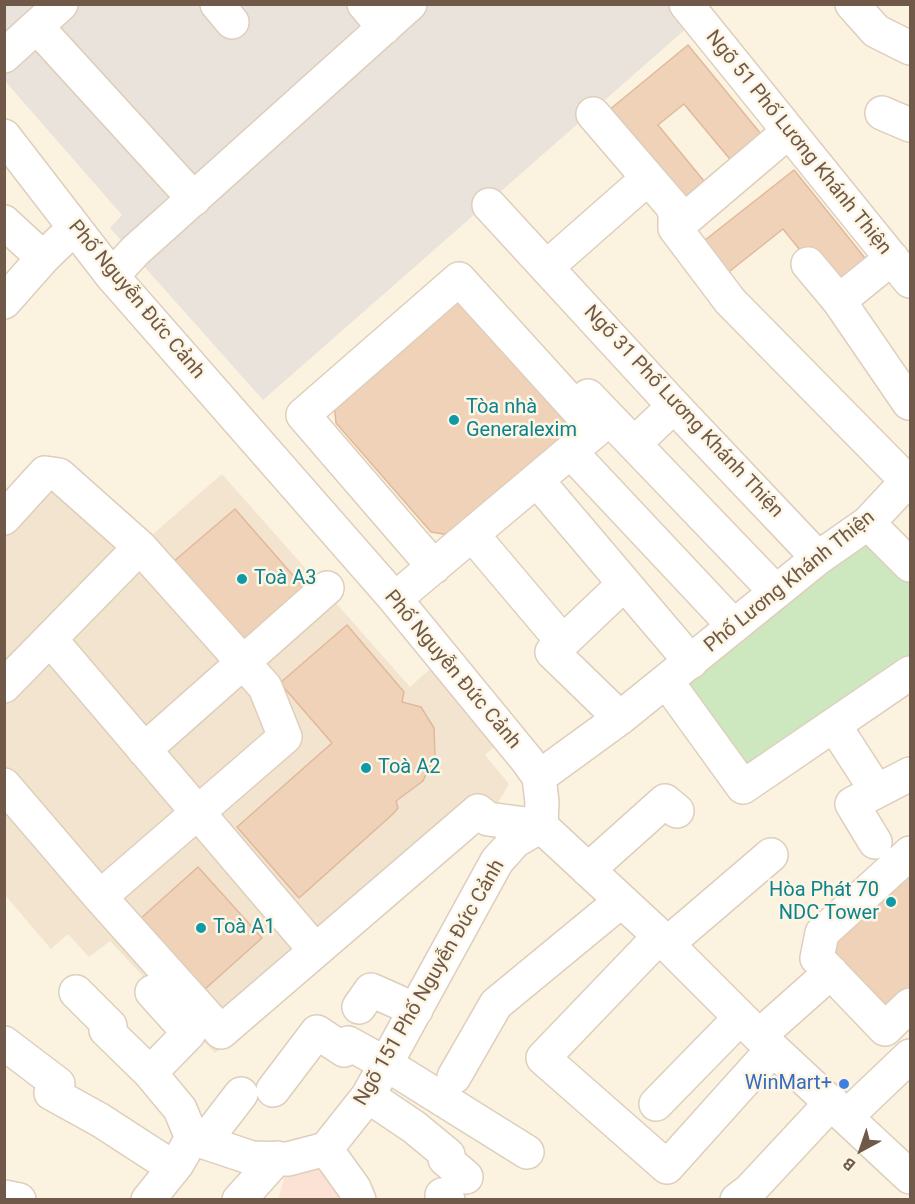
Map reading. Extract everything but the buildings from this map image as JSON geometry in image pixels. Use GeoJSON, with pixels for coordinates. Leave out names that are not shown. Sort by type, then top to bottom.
{"type":"FeatureCollection","features":[{"type":"Feature","properties":{"kind":"street"},"geometry":{"type":"LineString","coordinates":[[4,56],[61,4]]}},
{"type":"Feature","properties":{"kind":"street"},"geometry":{"type":"LineString","coordinates":[[112,276],[135,251],[194,199],[374,16],[410,4]]}},
{"type":"Feature","properties":{"kind":"street","name":"Ngõ 51 Phố Lương Khánh Thiện"},"geometry":{"type":"LineString","coordinates":[[686,4],[901,270]]}},
{"type":"Feature","properties":{"kind":"street"},"geometry":{"type":"LineString","coordinates":[[852,4],[876,31],[910,48]]}},
{"type":"Feature","properties":{"kind":"street"},"geometry":{"type":"LineString","coordinates":[[37,27],[194,199]]}},
{"type":"Feature","properties":{"kind":"street"},"geometry":{"type":"LineString","coordinates":[[593,114],[673,207],[675,228],[730,301],[909,479]]}},
{"type":"Feature","properties":{"kind":"street"},"geometry":{"type":"LineString","coordinates":[[675,228],[788,132]]}},
{"type":"Feature","properties":{"kind":"street","name":"Phố Nguyễn Đức Cảnh"},"geometry":{"type":"LineString","coordinates":[[4,136],[112,276],[399,604],[527,760],[538,777],[542,802],[541,826]]}},
{"type":"Feature","properties":{"kind":"street"},"geometry":{"type":"LineString","coordinates":[[548,266],[648,178]]}},
{"type":"Feature","properties":{"kind":"street","name":"Ngõ 31 Phố Lương Khánh Thiện"},"geometry":{"type":"LineString","coordinates":[[489,205],[548,266],[674,406],[819,558]]}},
{"type":"Feature","properties":{"kind":"street"},"geometry":{"type":"LineString","coordinates":[[4,222],[42,258]]}},
{"type":"Feature","properties":{"kind":"street"},"geometry":{"type":"LineString","coordinates":[[4,302],[42,258],[74,228]]}},
{"type":"Feature","properties":{"kind":"street"},"geometry":{"type":"LineString","coordinates":[[457,258],[776,592]]}},
{"type":"Feature","properties":{"kind":"street"},"geometry":{"type":"LineString","coordinates":[[808,264],[838,301],[900,363],[909,403]]}},
{"type":"Feature","properties":{"kind":"street"},"geometry":{"type":"LineString","coordinates":[[838,301],[901,270]]}},
{"type":"Feature","properties":{"kind":"street"},"geometry":{"type":"LineString","coordinates":[[399,604],[434,567],[596,430],[459,279],[303,415],[434,567]]}},
{"type":"Feature","properties":{"kind":"street"},"geometry":{"type":"LineString","coordinates":[[399,604],[480,545],[580,462],[674,406]]}},
{"type":"Feature","properties":{"kind":"street"},"geometry":{"type":"LineString","coordinates":[[580,462],[734,626]]}},
{"type":"Feature","properties":{"kind":"street"},"geometry":{"type":"LineString","coordinates":[[4,518],[45,473],[59,475],[140,547],[265,687],[285,737],[100,897]]}},
{"type":"Feature","properties":{"kind":"street","name":"Phố Lương Khánh Thiện"},"geometry":{"type":"LineString","coordinates":[[538,777],[620,718],[819,558],[868,523],[909,479]]}},
{"type":"Feature","properties":{"kind":"street"},"geometry":{"type":"LineString","coordinates":[[546,491],[624,584],[743,787],[910,673]]}},
{"type":"Feature","properties":{"kind":"street"},"geometry":{"type":"LineString","coordinates":[[868,523],[910,565]]}},
{"type":"Feature","properties":{"kind":"street"},"geometry":{"type":"LineString","coordinates":[[480,545],[563,642]]}},
{"type":"Feature","properties":{"kind":"street"},"geometry":{"type":"LineString","coordinates":[[4,686],[140,547]]}},
{"type":"Feature","properties":{"kind":"street"},"geometry":{"type":"LineString","coordinates":[[620,718],[552,652],[624,584]]}},
{"type":"Feature","properties":{"kind":"street"},"geometry":{"type":"LineString","coordinates":[[144,750],[327,588]]}},
{"type":"Feature","properties":{"kind":"street"},"geometry":{"type":"LineString","coordinates":[[50,639],[315,950]]}},
{"type":"Feature","properties":{"kind":"street"},"geometry":{"type":"LineString","coordinates":[[677,673],[743,769]]}},
{"type":"Feature","properties":{"kind":"street"},"geometry":{"type":"LineString","coordinates":[[834,725],[876,790]]}},
{"type":"Feature","properties":{"kind":"street"},"geometry":{"type":"LineString","coordinates":[[875,842],[852,804],[910,774]]}},
{"type":"Feature","properties":{"kind":"street"},"geometry":{"type":"LineString","coordinates":[[4,785],[100,897],[221,1032],[478,811],[488,819],[541,826],[663,940],[757,1035],[840,1109],[910,1177]]}},
{"type":"Feature","properties":{"kind":"street"},"geometry":{"type":"LineString","coordinates":[[588,870],[665,801],[677,811]]}},
{"type":"Feature","properties":{"kind":"street","name":"Ngõ 151 Phố Nguyễn Đức Cảnh"},"geometry":{"type":"LineString","coordinates":[[326,1149],[368,1096],[497,861],[515,841],[541,826]]}},
{"type":"Feature","properties":{"kind":"street"},"geometry":{"type":"LineString","coordinates":[[910,853],[822,933],[817,958],[885,1029],[910,1005]]}},
{"type":"Feature","properties":{"kind":"street"},"geometry":{"type":"LineString","coordinates":[[757,1035],[667,1167],[543,1058],[663,940],[771,855]]}},
{"type":"Feature","properties":{"kind":"street"},"geometry":{"type":"LineString","coordinates":[[454,1077],[496,1004],[621,901]]}},
{"type":"Feature","properties":{"kind":"street"},"geometry":{"type":"LineString","coordinates":[[656,1104],[757,1035],[831,972]]}},
{"type":"Feature","properties":{"kind":"street"},"geometry":{"type":"LineString","coordinates":[[359,1007],[371,990],[416,1010]]}},
{"type":"Feature","properties":{"kind":"street"},"geometry":{"type":"LineString","coordinates":[[76,992],[110,1026],[106,1030],[150,1073],[180,1109],[198,1140],[252,1158],[288,1159],[326,1149],[363,1196]]}},
{"type":"Feature","properties":{"kind":"street"},"geometry":{"type":"LineString","coordinates":[[150,1073],[189,1033],[152,992]]}},
{"type":"Feature","properties":{"kind":"street"},"geometry":{"type":"LineString","coordinates":[[148,1200],[198,1140],[257,1092],[317,1032],[344,1050],[348,1043],[386,1064],[527,1152]]}},
{"type":"Feature","properties":{"kind":"street"},"geometry":{"type":"LineString","coordinates":[[4,1043],[58,1084],[51,1093],[100,1120],[174,1168]]}},
{"type":"Feature","properties":{"kind":"street"},"geometry":{"type":"LineString","coordinates":[[737,1200],[840,1109],[910,1056]]}},
{"type":"Feature","properties":{"kind":"street"},"geometry":{"type":"LineString","coordinates":[[368,1096],[414,1127],[448,1155],[445,1158],[452,1191]]}},
{"type":"Feature","properties":{"kind":"street"},"geometry":{"type":"LineString","coordinates":[[239,1200],[277,1158]]}},
{"type":"Feature","properties":{"kind":"street"},"geometry":{"type":"LineString","coordinates":[[4,1197],[19,1200]]}},
{"type":"Feature","properties":{"kind":"shaded area"},"geometry":{"type":"Polygon","coordinates":[[[667,4],[688,27],[263,400],[110,228],[122,215],[5,81],[4,5],[667,4]]]}},
{"type":"Feature","properties":{"kind":"shaded area"},"geometry":{"type":"Polygon","coordinates":[[[49,461],[144,542],[222,474],[410,687],[440,660],[503,739],[485,755],[509,784],[481,831],[215,1053],[110,941],[89,957],[68,934],[51,949],[5,895],[5,510],[49,461]]]}},
{"type":"Feature","properties":{"kind":"shaded area"},"geometry":{"type":"Polygon","coordinates":[[[323,1155],[350,1200],[278,1200],[288,1165],[323,1155]]]}},
{"type":"Feature","properties":{"kind":"green space"},"geometry":{"type":"Polygon","coordinates":[[[868,527],[910,569],[910,668],[744,781],[671,683],[868,527]]]}},
{"type":"Feature","properties":{"kind":"place","name":"Tòa nhà Generalexim"},"geometry":{"type":"Point","coordinates":[454,420]}},
{"type":"Feature","properties":{"kind":"place","name":"Toà A3"},"geometry":{"type":"Point","coordinates":[242,579]}},
{"type":"Feature","properties":{"kind":"place","name":"Toà A2"},"geometry":{"type":"Point","coordinates":[366,768]}},
{"type":"Feature","properties":{"kind":"place","name":"Hòa Phát 70 NDC Tower"},"geometry":{"type":"Point","coordinates":[891,902]}},
{"type":"Feature","properties":{"kind":"place","name":"Toà A1"},"geometry":{"type":"Point","coordinates":[201,928]}},
{"type":"Feature","properties":{"kind":"place","name":"WinMart+"},"geometry":{"type":"Point","coordinates":[844,1084]}}]}
